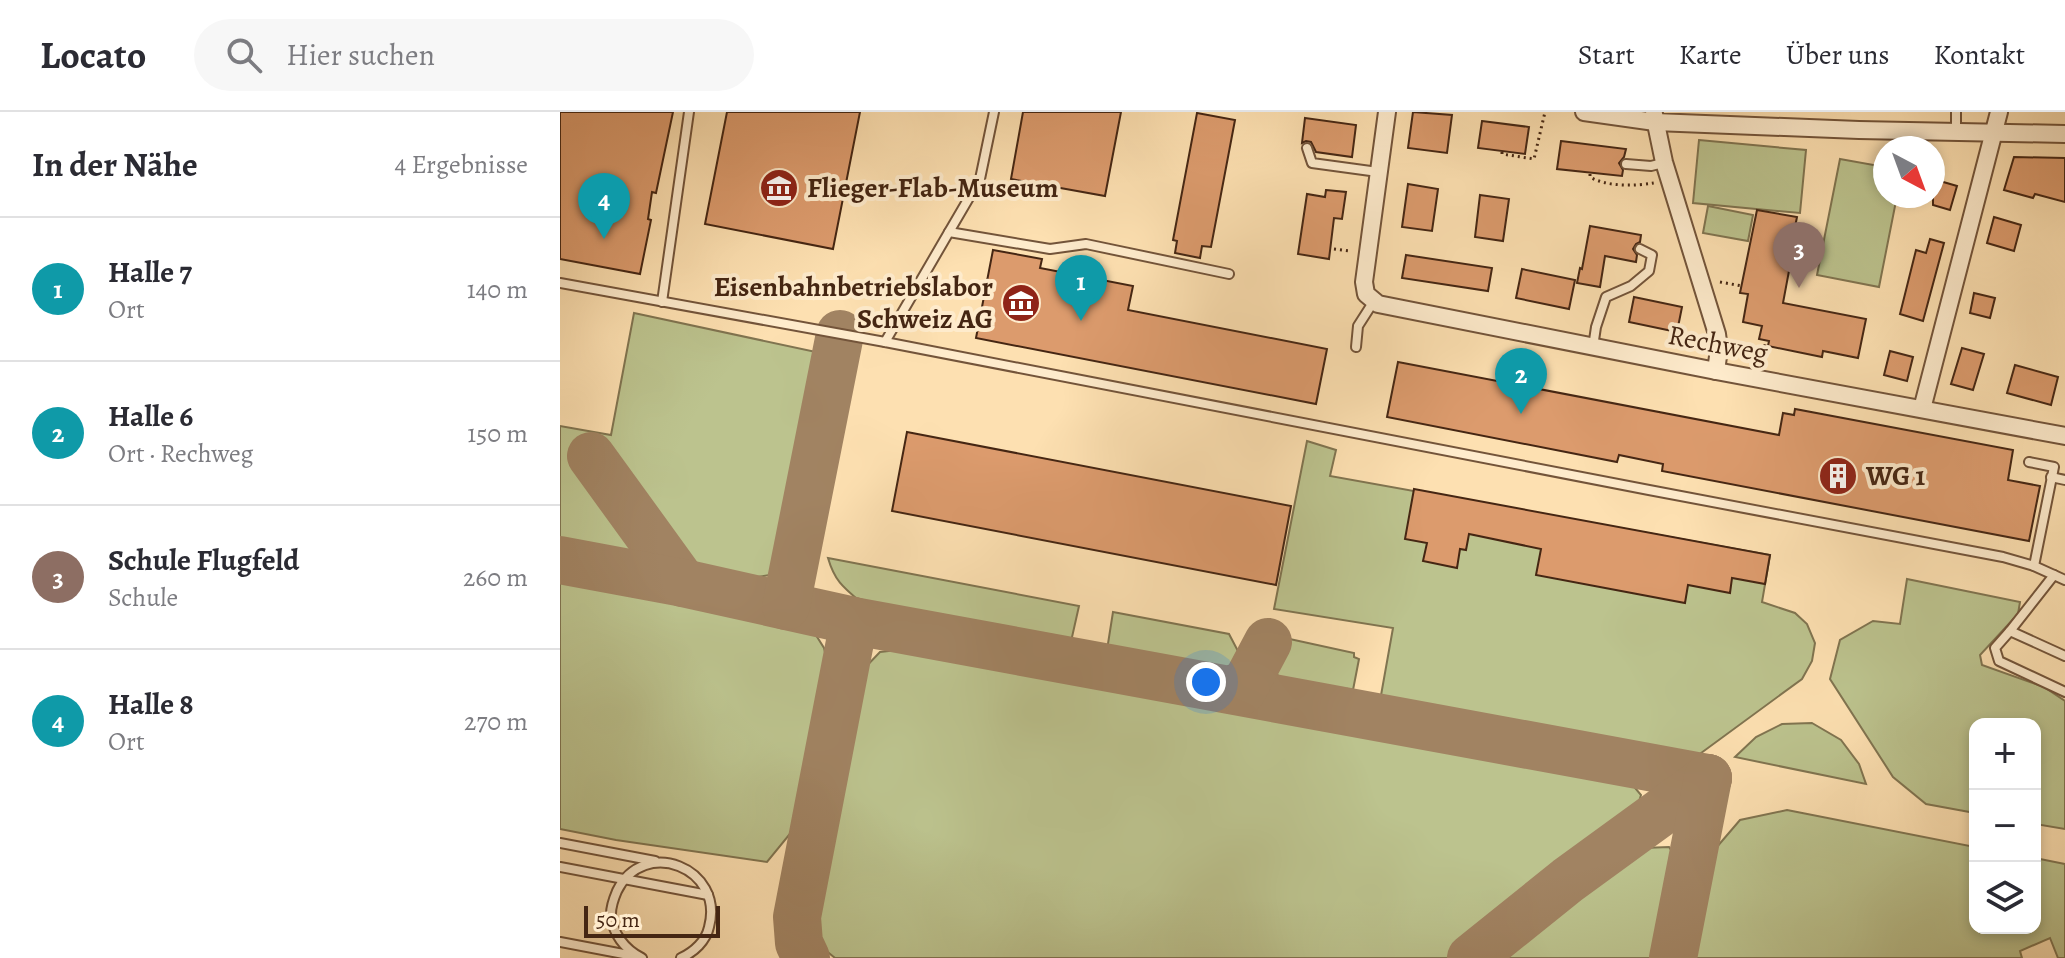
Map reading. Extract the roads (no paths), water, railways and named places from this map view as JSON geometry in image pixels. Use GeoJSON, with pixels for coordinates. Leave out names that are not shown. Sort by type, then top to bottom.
{"type":"FeatureCollection","features":[{"type":"Feature","properties":{"kind":"street"},"geometry":{"type":"LineString","coordinates":[[1370,298],[1365,274],[1387,112]]}},
{"type":"Feature","properties":{"kind":"street"},"geometry":{"type":"LineString","coordinates":[[1922,409],[1999,112]]}},
{"type":"Feature","properties":{"kind":"street"},"geometry":{"type":"LineString","coordinates":[[1593,113],[1801,120],[1957,132],[2065,134]]}},
{"type":"Feature","properties":{"kind":"street"},"geometry":{"type":"LineString","coordinates":[[1655,117],[1669,180],[1717,334],[1719,349],[1716,371]]}},
{"type":"Feature","properties":{"kind":"street","name":"Rechweg"},"geometry":{"type":"LineString","coordinates":[[1370,298],[1383,306],[2065,436]]}},
{"type":"Feature","properties":{"kind":"lane"},"geometry":{"type":"LineString","coordinates":[[662,302],[689,112]]}},
{"type":"Feature","properties":{"kind":"lane"},"geometry":{"type":"LineString","coordinates":[[885,342],[980,179],[994,112]]}},
{"type":"Feature","properties":{"kind":"lane"},"geometry":{"type":"LineString","coordinates":[[1956,112],[1957,132]]}},
{"type":"Feature","properties":{"kind":"lane"},"geometry":{"type":"LineString","coordinates":[[1307,148],[1312,163],[1379,172]]}},
{"type":"Feature","properties":{"kind":"lane"},"geometry":{"type":"LineString","coordinates":[[1626,164],[1651,166],[1664,162]]}},
{"type":"Feature","properties":{"kind":"lane"},"geometry":{"type":"LineString","coordinates":[[949,232],[1050,249],[1086,244],[1229,274]]}},
{"type":"Feature","properties":{"kind":"lane"},"geometry":{"type":"LineString","coordinates":[[1593,347],[1606,297],[1631,286],[1649,271],[1652,255],[1640,249]]}},
{"type":"Feature","properties":{"kind":"lane"},"geometry":{"type":"LineString","coordinates":[[560,283],[885,342],[2003,557],[2065,580]]}},
{"type":"Feature","properties":{"kind":"lane"},"geometry":{"type":"LineString","coordinates":[[1356,347],[1358,326],[1370,298]]}},
{"type":"Feature","properties":{"kind":"lane"},"geometry":{"type":"LineString","coordinates":[[2029,462],[2054,467],[2034,566]]}},
{"type":"Feature","properties":{"kind":"lane"},"geometry":{"type":"LineString","coordinates":[[2051,477],[2065,480]]}},
{"type":"Feature","properties":{"kind":"lane"},"geometry":{"type":"LineString","coordinates":[[2054,575],[1995,648],[1999,661],[2065,692]]}},
{"type":"Feature","properties":{"kind":"lane"},"geometry":{"type":"LineString","coordinates":[[2010,631],[2065,656]]}},
{"type":"Feature","properties":{"kind":"lane"},"geometry":{"type":"LineString","coordinates":[[560,843],[679,865],[693,873],[708,895],[712,917],[708,933],[699,946],[681,958]]}},
{"type":"Feature","properties":{"kind":"lane"},"geometry":{"type":"LineString","coordinates":[[640,957],[624,946],[615,931],[611,915],[614,898],[624,879],[633,872],[647,864],[663,862]]}},
{"type":"Feature","properties":{"kind":"lane"},"geometry":{"type":"LineString","coordinates":[[560,867],[708,895]]}},
{"type":"Feature","properties":{"kind":"lane"},"geometry":{"type":"LineString","coordinates":[[560,942],[640,957]]}},
{"type":"Feature","properties":{"kind":"place","name":"Flieger-Flab-Museum"},"geometry":{"type":"Point","coordinates":[779,188]}},
{"type":"Feature","properties":{"kind":"place","name":"Halle 8"},"geometry":{"type":"Point","coordinates":[604,239]}},
{"type":"Feature","properties":{"kind":"place","name":"Schule Flugfeld"},"geometry":{"type":"Point","coordinates":[1799,288]}},
{"type":"Feature","properties":{"kind":"place","name":"Eisenbahnbetriebslabor Schweiz AG"},"geometry":{"type":"Point","coordinates":[1021,303]}},
{"type":"Feature","properties":{"kind":"place","name":"Halle 7"},"geometry":{"type":"Point","coordinates":[1081,321]}},
{"type":"Feature","properties":{"kind":"place","name":"Halle 6"},"geometry":{"type":"Point","coordinates":[1521,414]}},
{"type":"Feature","properties":{"kind":"place","name":"WG 1"},"geometry":{"type":"Point","coordinates":[1838,476]}}]}
